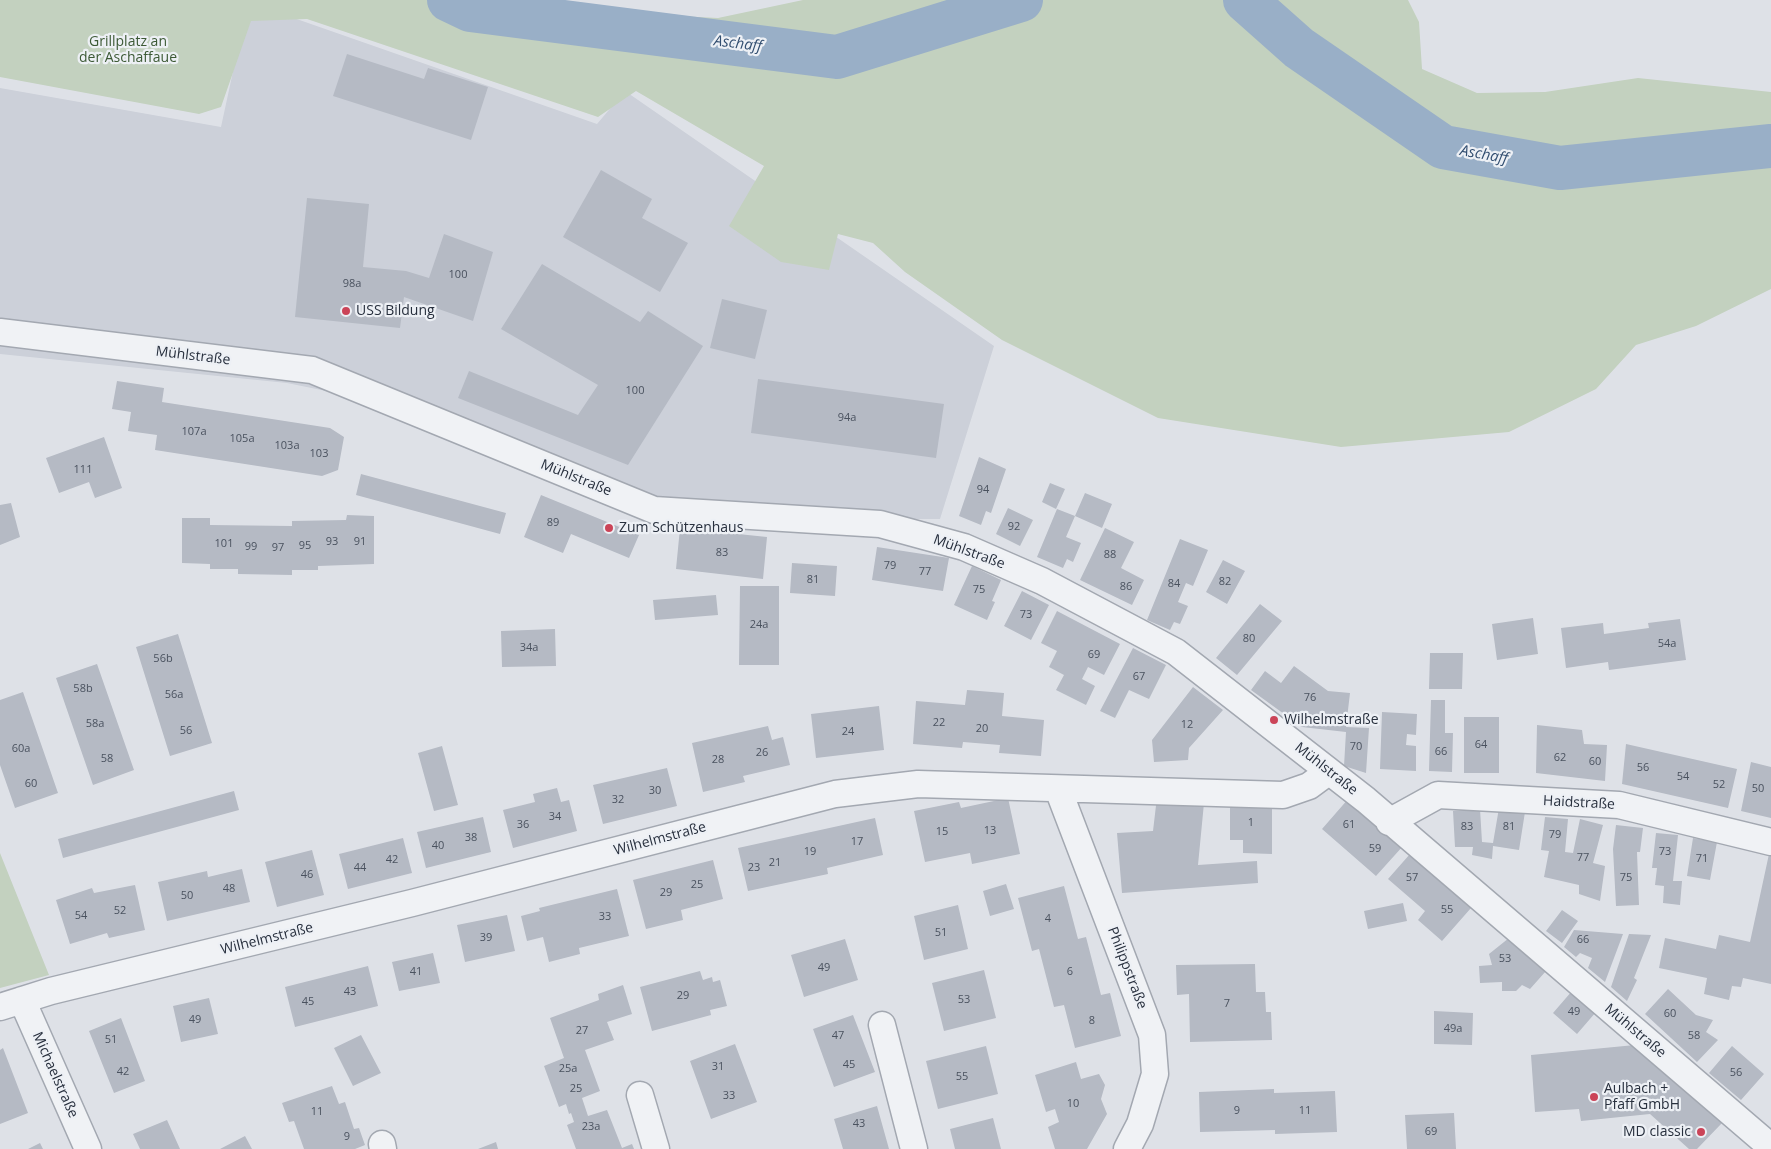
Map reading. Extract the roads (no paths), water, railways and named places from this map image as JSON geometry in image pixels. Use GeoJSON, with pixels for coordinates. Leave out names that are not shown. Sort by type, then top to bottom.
{"type":"FeatureCollection","features":[{"type":"Feature","properties":{"kind":"street","name":"Mühlstraße"},"geometry":{"type":"LineString","coordinates":[[0,332],[312,370],[654,510],[880,524],[964,547],[1042,581],[1176,652],[1366,800],[1389,822],[1771,1147]]}},
{"type":"Feature","properties":{"kind":"street","name":"Wilhelmstraße"},"geometry":{"type":"LineString","coordinates":[[11,1004],[412,904],[835,794],[918,784],[1283,796],[1309,786],[1328,772]]}},
{"type":"Feature","properties":{"kind":"street","name":"Philippstraße"},"geometry":{"type":"LineString","coordinates":[[1058,790],[1152,1034],[1155,1074],[1140,1124],[1127,1149]]}},
{"type":"Feature","properties":{"kind":"street","name":"Haidstraße"},"geometry":{"type":"LineString","coordinates":[[1389,822],[1438,795],[1619,805],[1771,842]]}},
{"type":"Feature","properties":{"kind":"street","name":"Michaelstraße"},"geometry":{"type":"LineString","coordinates":[[11,1004],[88,1149]]}},
{"type":"Feature","properties":{"kind":"street"},"geometry":{"type":"LineString","coordinates":[[882,1025],[914,1149]]}},
{"type":"Feature","properties":{"kind":"street"},"geometry":{"type":"LineString","coordinates":[[640,1095],[656,1149]]}},
{"type":"Feature","properties":{"kind":"waterway","name":"Aschaff"},"geometry":{"type":"LineString","coordinates":[[449,0],[470,10],[837,57],[1021,0]]}},
{"type":"Feature","properties":{"kind":"waterway","name":"Aschaff"},"geometry":{"type":"LineString","coordinates":[[1245,0],[1299,48],[1443,147],[1560,168],[1771,146]]}},
{"type":"Feature","properties":{"kind":"place","name":"USS Bildung"},"geometry":{"type":"Point","coordinates":[346,311]}},
{"type":"Feature","properties":{"kind":"place","name":"Zum Schützenhaus"},"geometry":{"type":"Point","coordinates":[609,528]}},
{"type":"Feature","properties":{"kind":"place","name":"Wilhelmstraße"},"geometry":{"type":"Point","coordinates":[1274,720]}},
{"type":"Feature","properties":{"kind":"place","name":"Aulbach + Pfaff GmbH"},"geometry":{"type":"Point","coordinates":[1594,1097]}},
{"type":"Feature","properties":{"kind":"place","name":"MD classic"},"geometry":{"type":"Point","coordinates":[1701,1132]}},
{"type":"Feature","properties":{"kind":"park label","name":"Grillplatz an der Aschaffaue"},"geometry":{"type":"Point","coordinates":[128,50]}}]}
